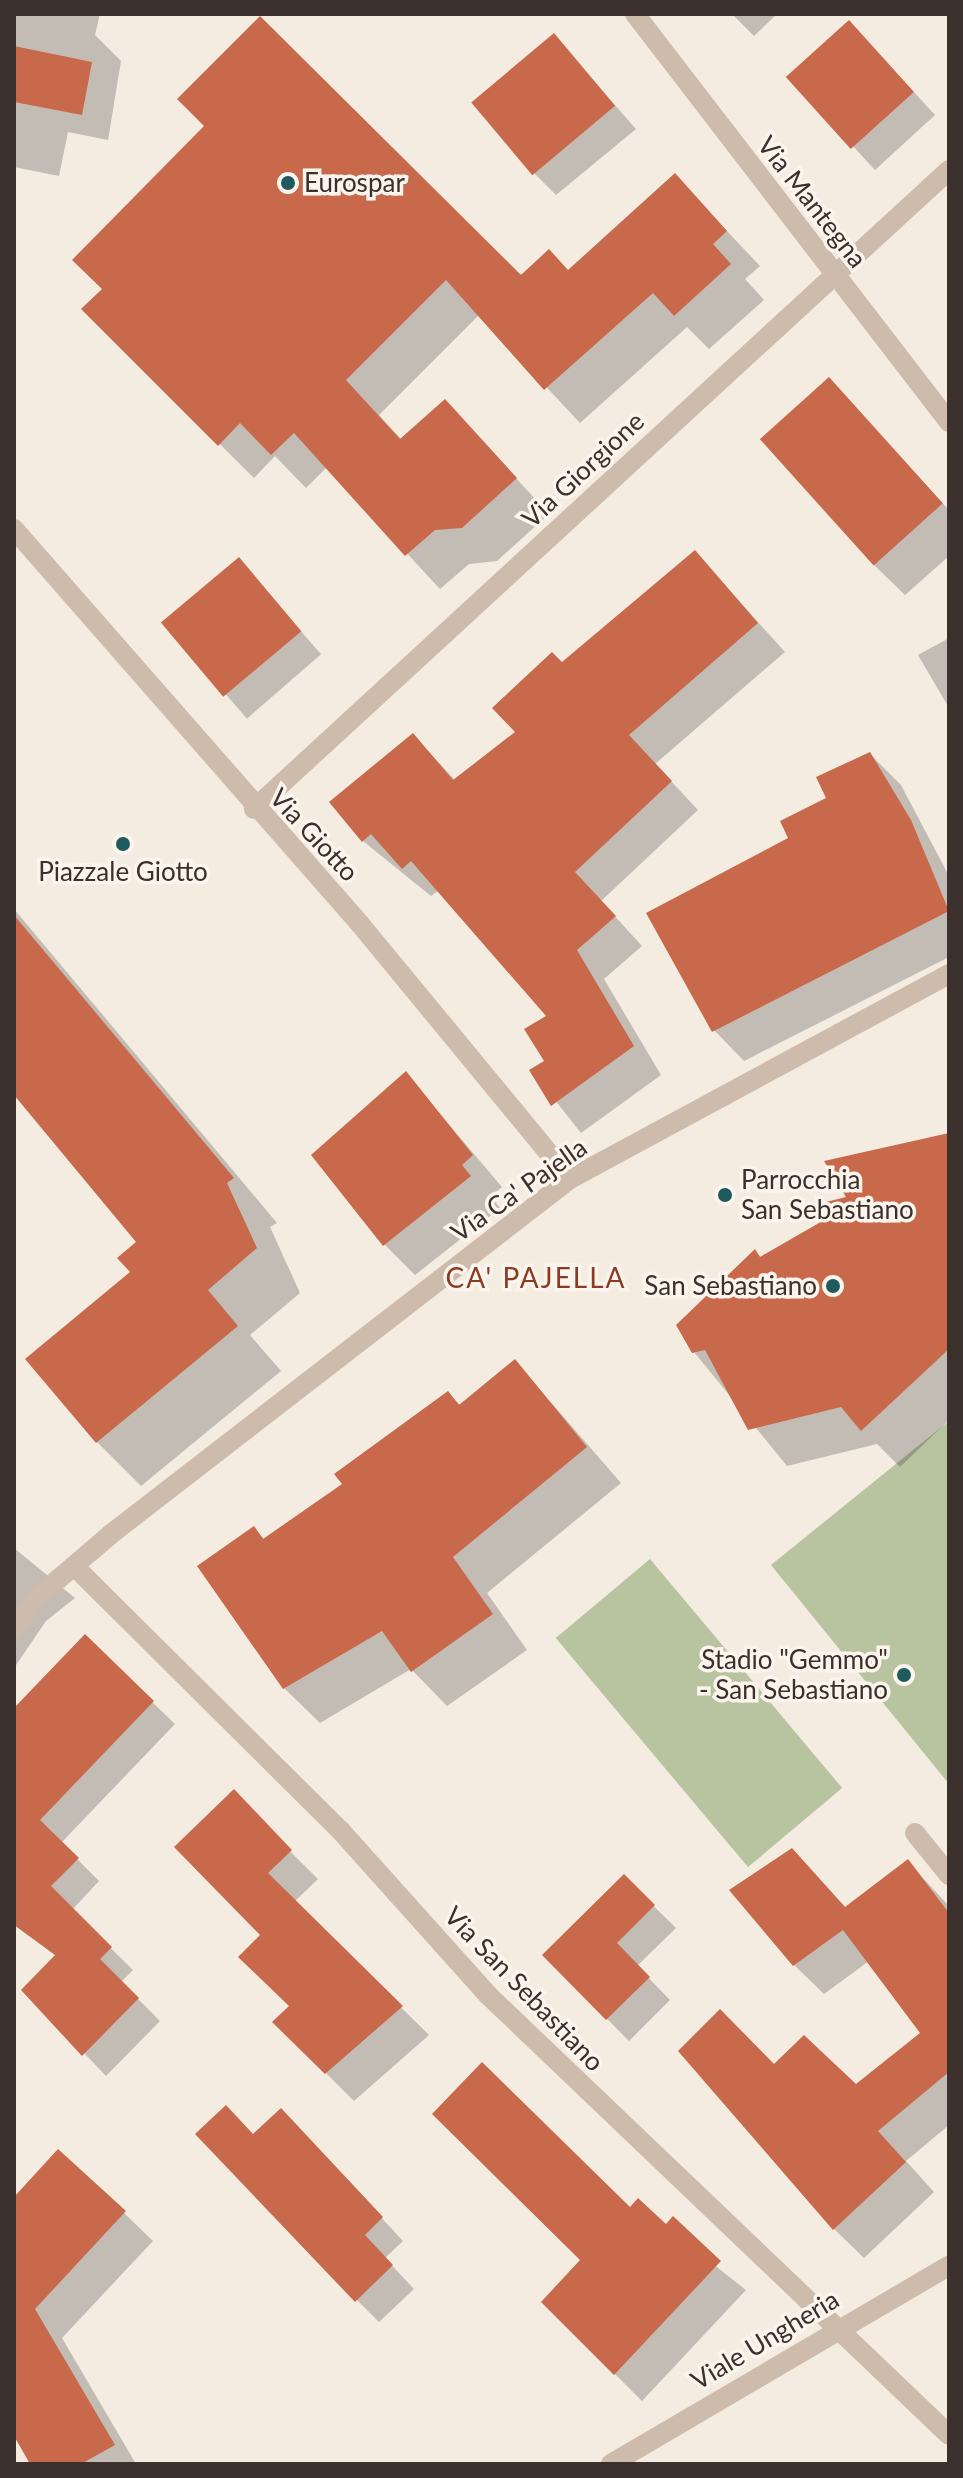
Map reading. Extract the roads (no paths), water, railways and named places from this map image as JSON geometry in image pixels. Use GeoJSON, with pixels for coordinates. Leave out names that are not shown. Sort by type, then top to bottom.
{"type":"FeatureCollection","features":[{"type":"Feature","properties":{"kind":"street","name":"Via Mantegna"},"geometry":{"type":"LineString","coordinates":[[635,14],[949,422]]}},
{"type":"Feature","properties":{"kind":"street","name":"Via Giorgione"},"geometry":{"type":"LineString","coordinates":[[254,809],[949,170]]}},
{"type":"Feature","properties":{"kind":"street","name":"Via Giotto"},"geometry":{"type":"LineString","coordinates":[[14,529],[254,809],[360,924],[570,1179]]}},
{"type":"Feature","properties":{"kind":"street","name":"Via Ca' Pajella"},"geometry":{"type":"LineString","coordinates":[[14,1630],[35,1599],[74,1566],[570,1179],[949,974]]}},
{"type":"Feature","properties":{"kind":"street","name":"Via San Sebastiano"},"geometry":{"type":"LineString","coordinates":[[74,1566],[340,1830],[488,1995],[833,2328],[949,2435]]}},
{"type":"Feature","properties":{"kind":"street"},"geometry":{"type":"LineString","coordinates":[[915,1833],[949,1875]]}},
{"type":"Feature","properties":{"kind":"street","name":"Viale Ungheria"},"geometry":{"type":"LineString","coordinates":[[611,2464],[833,2328],[949,2266]]}},
{"type":"Feature","properties":{"kind":"place","name":"Eurospar"},"geometry":{"type":"Point","coordinates":[288,183]}},
{"type":"Feature","properties":{"kind":"place","name":"Piazzale Giotto"},"geometry":{"type":"Point","coordinates":[123,844]}},
{"type":"Feature","properties":{"kind":"place","name":"Parrocchia San Sebastiano"},"geometry":{"type":"Point","coordinates":[725,1195]}},
{"type":"Feature","properties":{"kind":"place","name":"San Sebastiano"},"geometry":{"type":"Point","coordinates":[833,1286]}},
{"type":"Feature","properties":{"kind":"place","name":"Stadio \"Gemmo\" - San Sebastiano"},"geometry":{"type":"Point","coordinates":[904,1675]}},
{"type":"Feature","properties":{"kind":"district","name":"CA' PAJELLA"},"geometry":{"type":"Point","coordinates":[536,1277]}}]}
